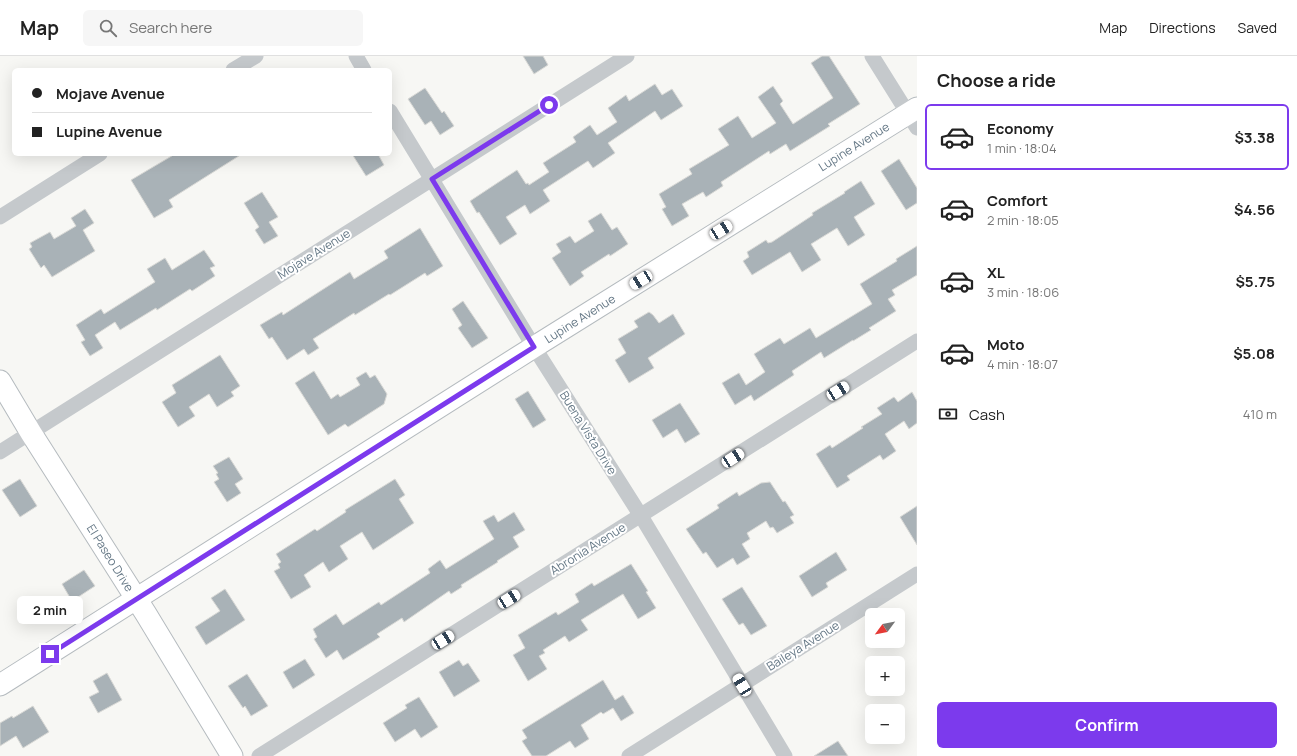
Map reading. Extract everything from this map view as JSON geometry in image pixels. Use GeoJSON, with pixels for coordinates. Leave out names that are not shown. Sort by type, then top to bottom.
{"type":"FeatureCollection","features":[{"type":"Feature","properties":{"kind":"street"},"geometry":{"type":"LineString","coordinates":[[236,68],[256,56]]}},
{"type":"Feature","properties":{"kind":"street"},"geometry":{"type":"LineString","coordinates":[[356,56],[363,68]]}},
{"type":"Feature","properties":{"kind":"street","name":"Mojave Avenue"},"geometry":{"type":"LineString","coordinates":[[0,452],[627,56]]}},
{"type":"Feature","properties":{"kind":"street"},"geometry":{"type":"LineString","coordinates":[[872,56],[914,116]]}},
{"type":"Feature","properties":{"kind":"street","name":"Buena Vista Drive"},"geometry":{"type":"LineString","coordinates":[[392,114],[534,347],[641,516],[785,756]]}},
{"type":"Feature","properties":{"kind":"street","name":"Lupine Avenue"},"geometry":{"type":"LineString","coordinates":[[0,685],[534,347],[914,116]]}},
{"type":"Feature","properties":{"kind":"street"},"geometry":{"type":"LineString","coordinates":[[0,217],[97,156]]}},
{"type":"Feature","properties":{"kind":"street","name":"Abronia Avenue"},"geometry":{"type":"LineString","coordinates":[[259,756],[917,341]]}},
{"type":"Feature","properties":{"kind":"street","name":"El Paseo Drive"},"geometry":{"type":"LineString","coordinates":[[0,381],[232,756]]}},
{"type":"Feature","properties":{"kind":"street","name":"Baileya Avenue"},"geometry":{"type":"LineString","coordinates":[[629,756],[917,574]]}},
{"type":"Feature","properties":{"kind":"building"},"geometry":{"type":"Polygon","coordinates":[[[523,56],[543,56],[548,65],[534,74],[523,56]]]}},
{"type":"Feature","properties":{"kind":"building"},"geometry":{"type":"Polygon","coordinates":[[[822,56],[829,56],[860,104],[828,124],[830,126],[790,151],[786,144],[770,154],[769,151],[721,182],[723,186],[706,197],[703,192],[682,204],[689,216],[672,226],[662,209],[666,207],[659,194],[692,174],[689,169],[729,145],[718,129],[738,116],[752,138],[776,123],[758,97],[773,86],[783,101],[780,104],[793,124],[833,98],[811,63],[822,56]]]}},
{"type":"Feature","properties":{"kind":"building"},"geometry":{"type":"Polygon","coordinates":[[[655,84],[662,95],[672,89],[683,106],[661,120],[655,111],[608,143],[615,153],[593,168],[588,161],[543,190],[550,201],[530,214],[525,205],[506,217],[517,234],[500,245],[479,212],[477,213],[470,201],[517,170],[526,184],[528,183],[529,185],[549,172],[543,163],[576,142],[573,137],[590,125],[597,135],[617,122],[608,108],[626,95],[629,101],[655,84]]]}},
{"type":"Feature","properties":{"kind":"building"},"geometry":{"type":"Polygon","coordinates":[[[425,88],[442,113],[444,111],[454,126],[440,135],[431,121],[425,125],[408,99],[425,88]]]}},
{"type":"Feature","properties":{"kind":"building"},"geometry":{"type":"Polygon","coordinates":[[[172,156],[239,156],[169,200],[173,207],[154,218],[131,180],[172,156]]]}},
{"type":"Feature","properties":{"kind":"building"},"geometry":{"type":"Polygon","coordinates":[[[353,156],[379,156],[384,165],[366,176],[353,156]]]}},
{"type":"Feature","properties":{"kind":"building"},"geometry":{"type":"Polygon","coordinates":[[[899,159],[917,188],[917,203],[906,210],[881,171],[899,159]]]}},
{"type":"Feature","properties":{"kind":"building"},"geometry":{"type":"Polygon","coordinates":[[[861,181],[875,204],[854,217],[865,235],[848,246],[837,228],[811,244],[821,260],[802,272],[790,252],[752,275],[743,261],[749,257],[747,252],[766,240],[768,243],[772,242],[813,215],[812,213],[845,193],[844,192],[861,181]]]}},
{"type":"Feature","properties":{"kind":"building"},"geometry":{"type":"Polygon","coordinates":[[[262,192],[278,217],[269,222],[278,236],[264,244],[255,230],[259,227],[244,203],[262,192]]]}},
{"type":"Feature","properties":{"kind":"building"},"geometry":{"type":"Polygon","coordinates":[[[85,209],[94,223],[83,230],[95,251],[52,277],[44,265],[41,268],[29,249],[32,247],[30,243],[50,232],[54,239],[76,226],[71,218],[85,209]]]}},
{"type":"Feature","properties":{"kind":"building"},"geometry":{"type":"Polygon","coordinates":[[[601,213],[612,230],[617,227],[628,244],[581,272],[584,276],[570,286],[552,258],[561,252],[556,244],[570,236],[575,243],[594,231],[588,221],[601,213]]]}},
{"type":"Feature","properties":{"kind":"building"},"geometry":{"type":"Polygon","coordinates":[[[420,228],[443,266],[427,276],[425,273],[355,315],[354,313],[313,339],[319,348],[308,355],[304,349],[287,360],[272,337],[269,339],[260,325],[282,312],[283,315],[350,272],[354,279],[388,258],[384,251],[420,228]]]}},
{"type":"Feature","properties":{"kind":"building"},"geometry":{"type":"Polygon","coordinates":[[[917,246],[917,275],[892,290],[895,295],[888,299],[896,311],[869,328],[871,330],[824,358],[821,352],[792,371],[794,375],[754,401],[751,395],[735,405],[722,383],[739,373],[746,385],[765,372],[754,354],[780,338],[784,344],[810,328],[816,338],[872,304],[860,284],[897,261],[896,259],[917,246]]]}},
{"type":"Feature","properties":{"kind":"building"},"geometry":{"type":"Polygon","coordinates":[[[204,250],[215,266],[210,268],[215,276],[192,291],[190,289],[157,310],[156,308],[120,330],[115,322],[95,335],[103,348],[90,356],[81,342],[85,340],[76,325],[101,309],[104,314],[155,282],[147,269],[165,258],[172,270],[204,250]]]}},
{"type":"Feature","properties":{"kind":"building"},"geometry":{"type":"Polygon","coordinates":[[[463,301],[488,338],[472,348],[458,328],[462,325],[452,309],[463,301]]]}},
{"type":"Feature","properties":{"kind":"building"},"geometry":{"type":"Polygon","coordinates":[[[649,312],[659,323],[673,314],[685,334],[648,358],[654,368],[629,383],[615,360],[626,353],[618,339],[638,327],[634,321],[649,312]]]}},
{"type":"Feature","properties":{"kind":"building"},"geometry":{"type":"Polygon","coordinates":[[[220,355],[240,386],[231,392],[234,396],[217,407],[209,394],[189,407],[195,416],[178,427],[162,402],[176,393],[172,385],[220,355]]]}},
{"type":"Feature","properties":{"kind":"building"},"geometry":{"type":"Polygon","coordinates":[[[314,371],[331,399],[338,394],[340,397],[360,385],[356,378],[366,372],[370,378],[375,375],[387,394],[384,404],[348,427],[345,424],[328,435],[295,383],[314,371]]]}},
{"type":"Feature","properties":{"kind":"building"},"geometry":{"type":"Polygon","coordinates":[[[528,391],[546,420],[533,428],[515,399],[528,391]]]}},
{"type":"Feature","properties":{"kind":"building"},"geometry":{"type":"Polygon","coordinates":[[[912,392],[917,401],[917,423],[909,429],[904,421],[885,434],[896,451],[883,460],[880,455],[847,476],[850,480],[837,488],[816,454],[830,445],[832,448],[863,428],[861,427],[882,414],[877,408],[894,397],[898,402],[912,392]]]}},
{"type":"Feature","properties":{"kind":"building"},"geometry":{"type":"Polygon","coordinates":[[[680,403],[700,434],[685,443],[677,429],[663,438],[652,420],[680,403]]]}},
{"type":"Feature","properties":{"kind":"building"},"geometry":{"type":"Polygon","coordinates":[[[229,457],[243,479],[235,484],[241,493],[227,502],[214,482],[219,479],[216,474],[218,473],[213,466],[229,457]]]}},
{"type":"Feature","properties":{"kind":"building"},"geometry":{"type":"Polygon","coordinates":[[[20,479],[37,506],[20,517],[2,490],[20,479]]]}},
{"type":"Feature","properties":{"kind":"building"},"geometry":{"type":"Polygon","coordinates":[[[395,479],[405,495],[399,499],[414,523],[373,550],[362,532],[340,546],[348,559],[329,572],[323,562],[304,575],[311,587],[291,599],[274,571],[280,568],[278,564],[281,562],[276,554],[315,529],[317,531],[346,512],[345,510],[395,479]]]}},
{"type":"Feature","properties":{"kind":"building"},"geometry":{"type":"Polygon","coordinates":[[[770,482],[783,502],[785,501],[794,515],[790,517],[794,523],[777,533],[773,527],[770,528],[766,521],[747,533],[750,539],[742,544],[750,557],[737,565],[733,558],[717,568],[706,552],[703,554],[686,529],[719,508],[717,505],[737,492],[739,496],[761,483],[770,482]]]}},
{"type":"Feature","properties":{"kind":"building"},"geometry":{"type":"Polygon","coordinates":[[[917,506],[917,545],[900,517],[917,506]]]}},
{"type":"Feature","properties":{"kind":"building"},"geometry":{"type":"Polygon","coordinates":[[[514,512],[525,530],[513,537],[519,547],[461,585],[462,587],[451,594],[449,591],[404,622],[402,618],[377,634],[380,637],[343,660],[337,650],[326,658],[314,639],[317,637],[313,629],[336,614],[343,625],[379,602],[381,605],[430,573],[428,569],[440,560],[446,569],[494,539],[483,521],[494,515],[498,522],[514,512]]]}},
{"type":"Feature","properties":{"kind":"building"},"geometry":{"type":"Polygon","coordinates":[[[836,552],[847,570],[826,583],[828,587],[812,597],[799,576],[836,552]]]}},
{"type":"Feature","properties":{"kind":"building"},"geometry":{"type":"Polygon","coordinates":[[[631,564],[648,591],[646,592],[656,608],[638,619],[623,594],[581,620],[588,630],[569,642],[565,636],[543,650],[545,653],[539,656],[547,669],[528,681],[513,655],[525,648],[518,635],[556,612],[558,615],[579,602],[575,594],[592,583],[594,586],[631,564]]]}},
{"type":"Feature","properties":{"kind":"building"},"geometry":{"type":"Polygon","coordinates":[[[84,570],[95,586],[72,601],[62,584],[84,570]]]}},
{"type":"Feature","properties":{"kind":"building"},"geometry":{"type":"Polygon","coordinates":[[[742,587],[767,626],[751,635],[743,623],[739,625],[722,599],[742,587]]]}},
{"type":"Feature","properties":{"kind":"building"},"geometry":{"type":"Polygon","coordinates":[[[225,589],[245,620],[206,645],[195,627],[220,611],[211,598],[225,589]]]}},
{"type":"Feature","properties":{"kind":"building"},"geometry":{"type":"Polygon","coordinates":[[[305,659],[315,675],[293,689],[283,672],[305,659]]]}},
{"type":"Feature","properties":{"kind":"building"},"geometry":{"type":"Polygon","coordinates":[[[459,660],[463,666],[468,663],[480,681],[454,697],[439,672],[459,660]]]}},
{"type":"Feature","properties":{"kind":"building"},"geometry":{"type":"Polygon","coordinates":[[[107,673],[122,700],[98,713],[89,697],[99,692],[93,681],[107,673]]]}},
{"type":"Feature","properties":{"kind":"building"},"geometry":{"type":"Polygon","coordinates":[[[247,674],[268,706],[251,716],[245,706],[243,708],[228,686],[247,674]]]}},
{"type":"Feature","properties":{"kind":"building"},"geometry":{"type":"Polygon","coordinates":[[[603,680],[615,700],[623,695],[634,713],[621,721],[613,708],[603,714],[601,712],[581,725],[589,739],[575,748],[570,741],[546,756],[532,756],[522,741],[527,738],[522,730],[603,680]]]}},
{"type":"Feature","properties":{"kind":"building"},"geometry":{"type":"Polygon","coordinates":[[[419,697],[438,727],[421,738],[415,729],[395,742],[383,723],[407,708],[405,705],[419,697]]]}},
{"type":"Feature","properties":{"kind":"building"},"geometry":{"type":"Polygon","coordinates":[[[33,706],[49,732],[23,748],[16,736],[0,746],[0,723],[12,716],[13,718],[33,706]]]}},
{"type":"Feature","properties":{"kind":"building"},"geometry":{"type":"Polygon","coordinates":[[[838,741],[848,756],[814,756],[838,741]]]}},
{"type":"Feature","properties":{"kind":"route"},"geometry":{"type":"LineString","coordinates":[[50,654],[534,347],[432,179],[549,105]]}}]}
